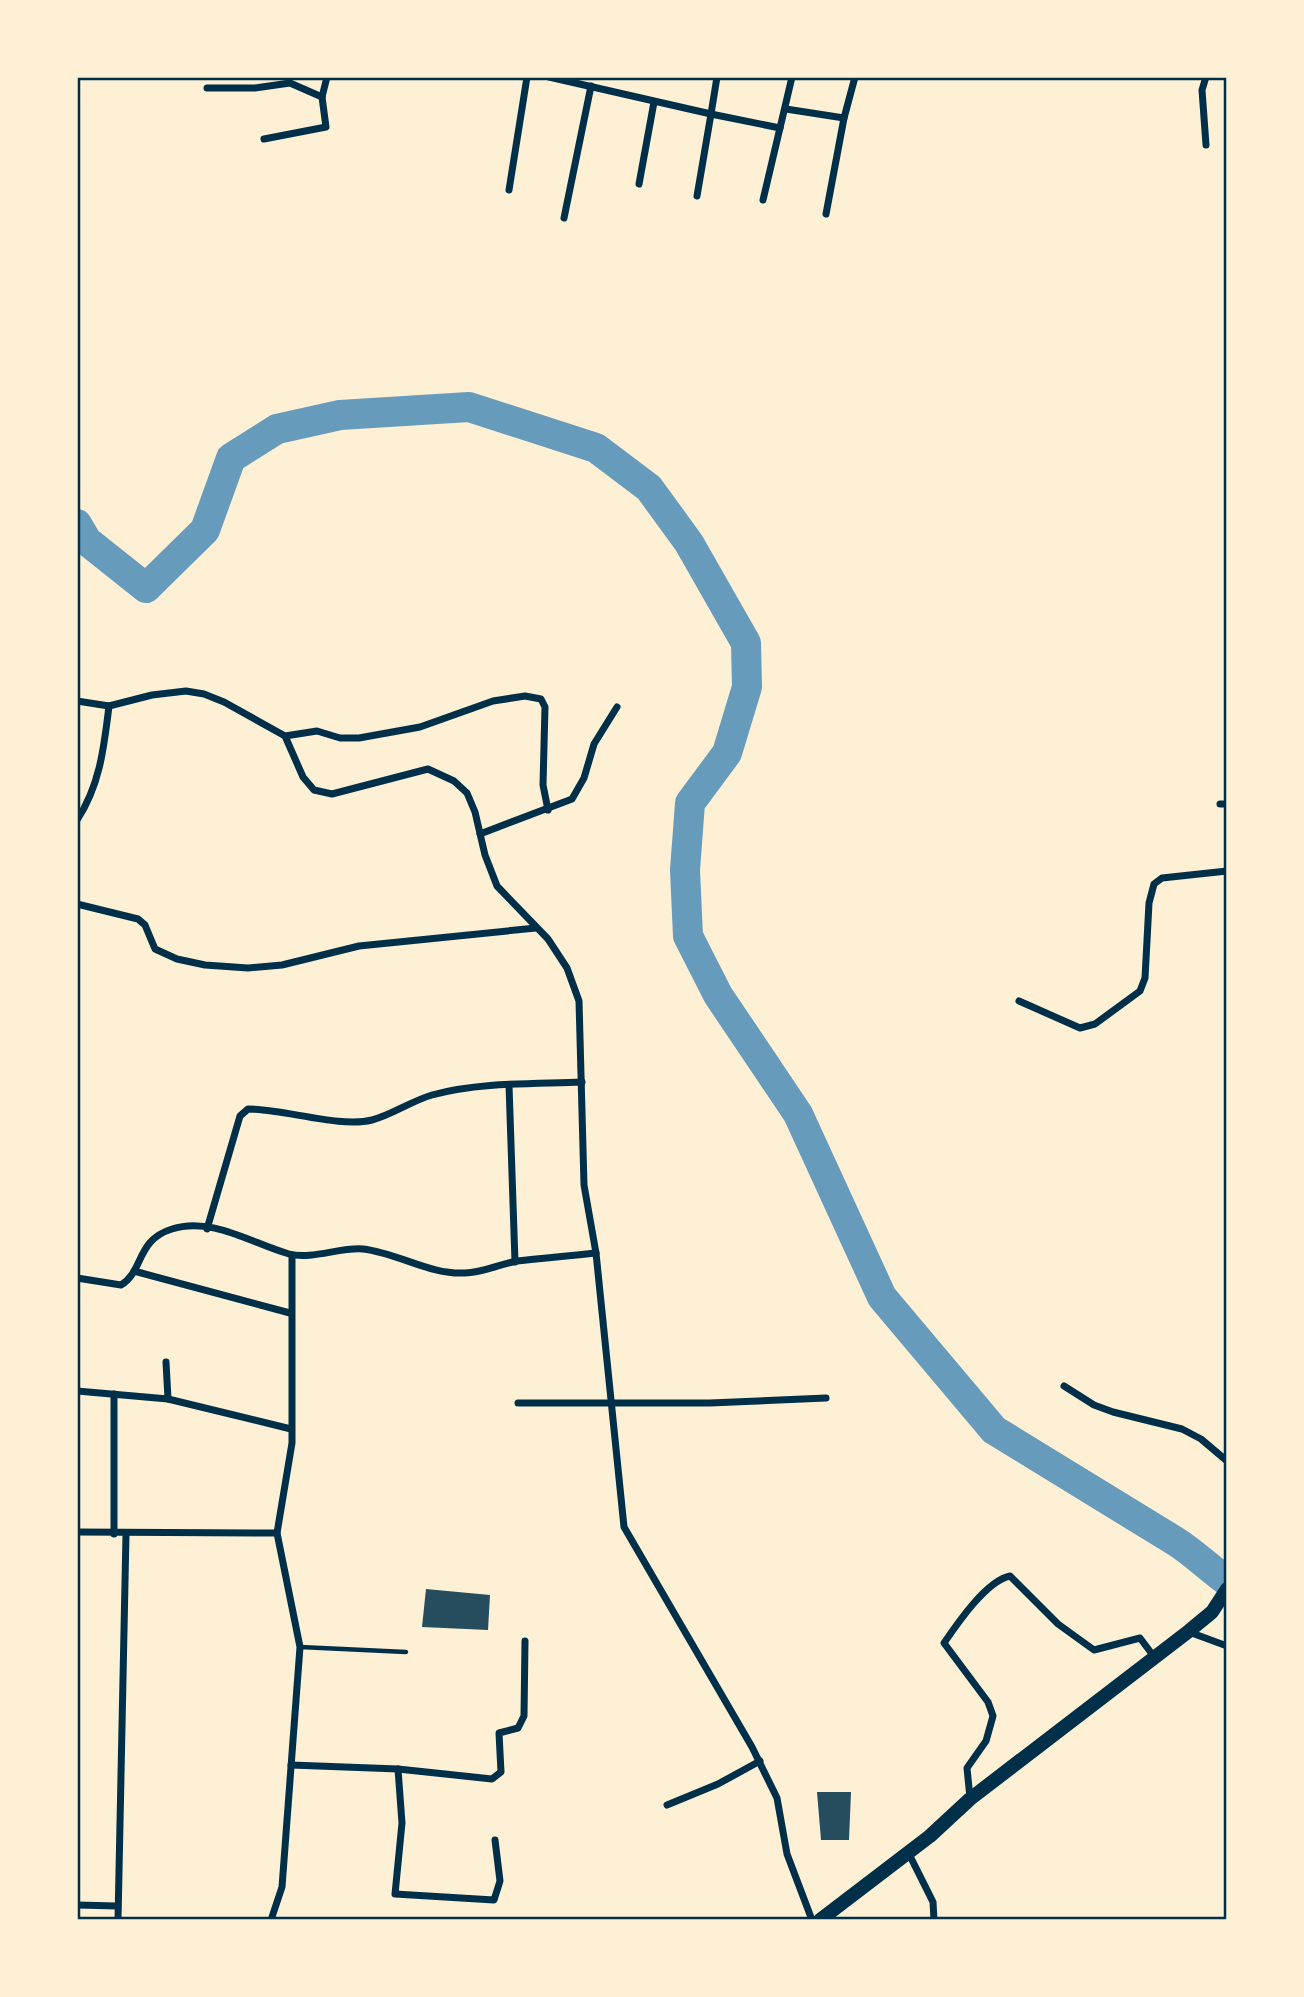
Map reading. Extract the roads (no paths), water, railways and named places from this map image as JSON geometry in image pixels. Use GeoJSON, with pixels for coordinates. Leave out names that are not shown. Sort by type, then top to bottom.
{"type":"FeatureCollection","features":[{"type":"Feature","properties":{"kind":"highway"},"geometry":{"type":"LineString","coordinates":[[820,1920],[908,1852],[970,1799],[1155,1659],[1212,1612],[1227,1588]]}},
{"type":"Feature","properties":{"kind":"street"},"geometry":{"type":"LineString","coordinates":[[264,139],[326,127],[322,97],[327,77]]}},
{"type":"Feature","properties":{"kind":"street"},"geometry":{"type":"LineString","coordinates":[[509,190],[527,77]]}},
{"type":"Feature","properties":{"kind":"street"},"geometry":{"type":"LineString","coordinates":[[552,77],[654,102],[780,128]]}},
{"type":"Feature","properties":{"kind":"street"},"geometry":{"type":"LineString","coordinates":[[697,196],[717,77]]}},
{"type":"Feature","properties":{"kind":"street"},"geometry":{"type":"LineString","coordinates":[[763,200],[792,77]]}},
{"type":"Feature","properties":{"kind":"street"},"geometry":{"type":"LineString","coordinates":[[826,214],[844,118],[855,77]]}},
{"type":"Feature","properties":{"kind":"street"},"geometry":{"type":"LineString","coordinates":[[1206,77],[1202,90],[1206,145]]}},
{"type":"Feature","properties":{"kind":"street"},"geometry":{"type":"LineString","coordinates":[[207,88],[256,88],[290,83],[322,97]]}},
{"type":"Feature","properties":{"kind":"street"},"geometry":{"type":"LineString","coordinates":[[564,218],[591,86]]}},
{"type":"Feature","properties":{"kind":"street"},"geometry":{"type":"LineString","coordinates":[[639,184],[654,102]]}},
{"type":"Feature","properties":{"kind":"street"},"geometry":{"type":"LineString","coordinates":[[786,109],[844,118]]}},
{"type":"Feature","properties":{"kind":"street"},"geometry":{"type":"LineString","coordinates":[[77,701],[108,706],[152,695],[186,691],[225,702],[285,736],[303,776],[314,790],[332,794],[428,769],[442,774],[467,793],[497,886],[536,928],[567,968],[579,1001],[584,1185],[596,1254],[624,1527],[760,1761],[777,1798],[787,1854],[812,1920]]}},
{"type":"Feature","properties":{"kind":"street"},"geometry":{"type":"LineString","coordinates":[[285,736],[317,731],[340,738],[359,738],[420,727],[493,701],[524,696],[541,699],[545,707],[544,785],[548,810]]}},
{"type":"Feature","properties":{"kind":"street"},"geometry":{"type":"LineString","coordinates":[[77,820],[89,803],[99,773],[108,706]]}},
{"type":"Feature","properties":{"kind":"street"},"geometry":{"type":"LineString","coordinates":[[480,834],[572,799],[584,778],[594,744],[617,706]]}},
{"type":"Feature","properties":{"kind":"street"},"geometry":{"type":"LineString","coordinates":[[1019,1002],[1080,1028],[1095,1024],[1140,991],[1145,978],[1149,903],[1154,884],[1162,878],[1227,871]]}},
{"type":"Feature","properties":{"kind":"street"},"geometry":{"type":"LineString","coordinates":[[77,904],[138,919],[145,925],[155,949],[177,959],[248,968],[282,965],[359,946],[536,928]]}},
{"type":"Feature","properties":{"kind":"street"},"geometry":{"type":"LineString","coordinates":[[207,1229],[240,1116],[248,1109],[371,1121],[431,1095],[509,1086],[582,1082]]}},
{"type":"Feature","properties":{"kind":"street"},"geometry":{"type":"LineString","coordinates":[[509,1086],[515,1262]]}},
{"type":"Feature","properties":{"kind":"street"},"geometry":{"type":"LineString","coordinates":[[77,1278],[121,1285],[134,1271],[138,1257],[149,1243],[163,1232],[188,1226],[240,1236],[292,1255],[361,1249],[408,1259],[432,1270],[466,1273],[515,1262],[596,1254]]}},
{"type":"Feature","properties":{"kind":"street"},"geometry":{"type":"LineString","coordinates":[[271,1920],[282,1887],[300,1647],[277,1533],[292,1429],[292,1255]]}},
{"type":"Feature","properties":{"kind":"street"},"geometry":{"type":"LineString","coordinates":[[134,1271],[290,1313]]}},
{"type":"Feature","properties":{"kind":"street"},"geometry":{"type":"LineString","coordinates":[[166,1362],[168,1399]]}},
{"type":"Feature","properties":{"kind":"street"},"geometry":{"type":"LineString","coordinates":[[1064,1386],[1094,1405],[1113,1412],[1182,1429],[1201,1439],[1227,1461]]}},
{"type":"Feature","properties":{"kind":"street"},"geometry":{"type":"LineString","coordinates":[[77,1391],[168,1399],[292,1429]]}},
{"type":"Feature","properties":{"kind":"street"},"geometry":{"type":"LineString","coordinates":[[114,1394],[114,1534]]}},
{"type":"Feature","properties":{"kind":"street"},"geometry":{"type":"LineString","coordinates":[[518,1403],[610,1405],[826,1398]]}},
{"type":"Feature","properties":{"kind":"street"},"geometry":{"type":"LineString","coordinates":[[77,1532],[277,1533]]}},
{"type":"Feature","properties":{"kind":"street"},"geometry":{"type":"LineString","coordinates":[[118,1920],[126,1534]]}},
{"type":"Feature","properties":{"kind":"street"},"geometry":{"type":"LineString","coordinates":[[970,1799],[967,1768],[986,1741],[993,1716],[988,1702],[944,1643],[960,1620],[994,1585],[1010,1576],[1058,1624],[1094,1650],[1140,1638],[1155,1659]]}},
{"type":"Feature","properties":{"kind":"street"},"geometry":{"type":"LineString","coordinates":[[1189,1631],[1227,1646]]}},
{"type":"Feature","properties":{"kind":"street"},"geometry":{"type":"LineString","coordinates":[[291,1765],[398,1769],[492,1779],[501,1772],[499,1734],[518,1728],[524,1716],[525,1641]]}},
{"type":"Feature","properties":{"kind":"street"},"geometry":{"type":"LineString","coordinates":[[667,1805],[718,1784],[760,1761]]}},
{"type":"Feature","properties":{"kind":"street"},"geometry":{"type":"LineString","coordinates":[[398,1769],[402,1823],[395,1894],[494,1900],[500,1881],[495,1840]]}},
{"type":"Feature","properties":{"kind":"street"},"geometry":{"type":"LineString","coordinates":[[908,1852],[933,1902],[934,1920]]}},
{"type":"Feature","properties":{"kind":"street"},"geometry":{"type":"LineString","coordinates":[[77,1905],[117,1906]]}},
{"type":"Feature","properties":{"kind":"lane"},"geometry":{"type":"LineString","coordinates":[[300,1647],[406,1653]]}},
{"type":"Feature","properties":{"kind":"waterway"},"geometry":{"type":"LineString","coordinates":[[77,524],[87,541],[146,588],[205,530],[231,458],[277,429],[340,415],[469,407],[596,448],[649,488],[689,543],[746,643],[747,687],[727,753],[690,803],[685,870],[688,936],[718,995],[798,1114],[882,1297],[994,1430],[1189,1550],[1227,1581]]}}]}
